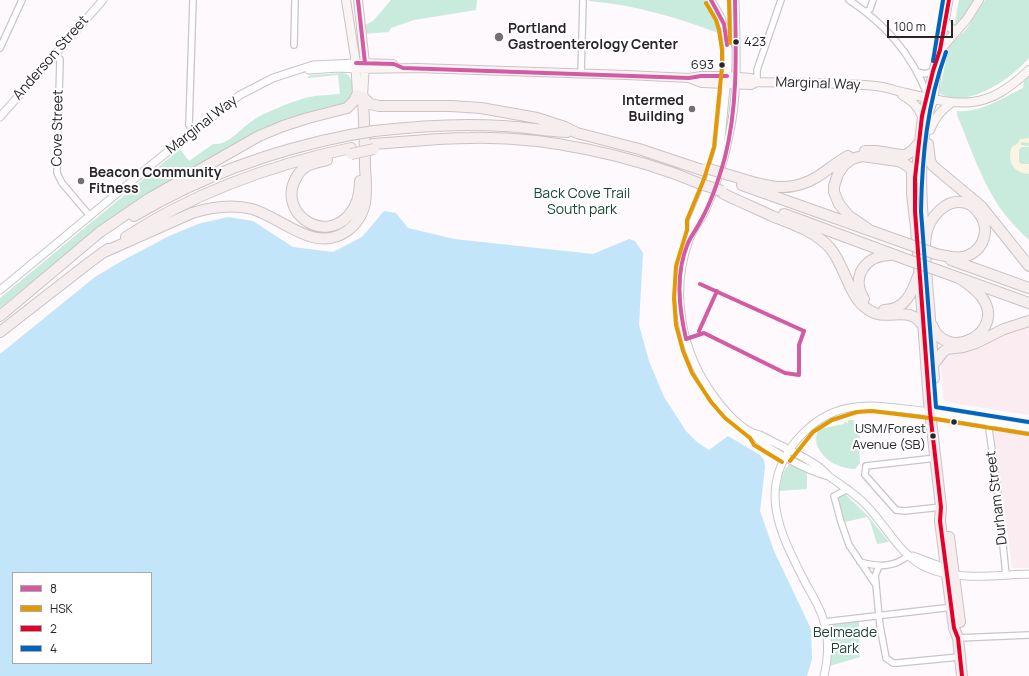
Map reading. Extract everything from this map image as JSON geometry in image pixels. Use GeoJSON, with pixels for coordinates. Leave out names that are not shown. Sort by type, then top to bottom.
{"type":"FeatureCollection","features":[{"type":"Feature","properties":{"kind":"highway"},"geometry":{"type":"LineString","coordinates":[[360,96],[370,104],[379,106],[451,106],[499,110],[537,118],[565,127],[577,133]]}},
{"type":"Feature","properties":{"kind":"highway"},"geometry":{"type":"LineString","coordinates":[[351,151],[309,165],[297,175],[293,185],[292,200],[296,210],[307,222],[322,227],[337,224],[346,218],[356,204],[360,184],[360,96]]}},
{"type":"Feature","properties":{"kind":"highway"},"geometry":{"type":"LineString","coordinates":[[0,316],[77,253],[100,232],[134,208],[259,136],[283,126],[347,108],[360,96]]}},
{"type":"Feature","properties":{"kind":"highway"},"geometry":{"type":"LineString","coordinates":[[102,253],[192,213],[203,209],[224,206],[244,208],[259,212],[278,220],[302,234],[317,238],[330,238],[346,232],[354,225],[360,216],[365,200],[360,96]]}},
{"type":"Feature","properties":{"kind":"highway"},"geometry":{"type":"LineString","coordinates":[[77,253],[152,205],[207,178],[276,153],[311,143],[374,131],[423,126],[476,125],[528,127],[577,133],[662,156],[728,177],[1029,288]]}},
{"type":"Feature","properties":{"kind":"highway"},"geometry":{"type":"LineString","coordinates":[[0,332],[102,253],[160,216],[219,187],[270,168],[302,159],[374,146],[406,142],[471,138],[515,139],[553,144],[622,158],[674,174],[1029,303]]}},
{"type":"Feature","properties":{"kind":"highway"},"geometry":{"type":"LineString","coordinates":[[728,177],[781,188],[792,187],[816,178],[855,152],[876,151],[901,156],[923,144],[933,166],[980,206],[1029,266]]}},
{"type":"Feature","properties":{"kind":"highway"},"geometry":{"type":"LineString","coordinates":[[868,229],[845,213],[839,204],[834,192],[834,186],[838,174],[852,159],[862,156],[898,161],[909,167],[912,171],[912,194],[915,210],[919,274],[933,366],[933,413]]}},
{"type":"Feature","properties":{"kind":"highway"},"geometry":{"type":"LineString","coordinates":[[722,192],[798,227],[822,240],[836,256],[852,289],[865,308],[874,313],[885,316],[910,314],[927,323],[939,337],[951,342],[968,341],[978,335],[985,327],[988,316],[984,300],[973,288],[960,278]]}},
{"type":"Feature","properties":{"kind":"highway"},"geometry":{"type":"LineString","coordinates":[[936,254],[960,258],[969,256],[982,243],[986,233],[985,224],[981,215],[974,207],[967,203],[958,202],[949,204],[934,216],[926,236],[927,323],[933,413],[937,442],[936,456],[941,507],[945,512],[947,519],[949,573],[954,607],[954,628],[958,638],[962,676]]}},
{"type":"Feature","properties":{"kind":"highway"},"geometry":{"type":"LineString","coordinates":[[897,256],[882,256],[867,263],[860,273],[858,283],[860,293],[865,301],[874,308],[886,311],[903,304],[909,296],[919,274]]}},
{"type":"Feature","properties":{"kind":"highway"},"geometry":{"type":"LineString","coordinates":[[933,366],[940,355],[947,349],[963,347],[976,343],[1004,329],[1029,321]]}},
{"type":"Feature","properties":{"kind":"main road"},"geometry":{"type":"LineString","coordinates":[[346,0],[360,66]]}},
{"type":"Feature","properties":{"kind":"main road"},"geometry":{"type":"LineString","coordinates":[[358,0],[360,96]]}},
{"type":"Feature","properties":{"kind":"main road"},"geometry":{"type":"LineString","coordinates":[[926,236],[922,171],[923,144],[933,71],[940,50],[967,19],[979,0]]}},
{"type":"Feature","properties":{"kind":"main road"},"geometry":{"type":"LineString","coordinates":[[945,22],[957,31]]}},
{"type":"Feature","properties":{"kind":"main road","name":"Marginal Way"},"geometry":{"type":"LineString","coordinates":[[360,66],[394,64],[403,68],[689,78],[701,76],[726,80],[751,78],[757,82],[879,86],[890,85],[929,97]]}},
{"type":"Feature","properties":{"kind":"main road"},"geometry":{"type":"LineString","coordinates":[[929,97],[952,103],[985,100],[1008,87],[1029,70]]}},
{"type":"Feature","properties":{"kind":"main road","name":"Marginal Way"},"geometry":{"type":"LineString","coordinates":[[879,86],[894,91],[929,97]]}},
{"type":"Feature","properties":{"kind":"main road"},"geometry":{"type":"LineString","coordinates":[[894,91],[913,102],[922,116]]}},
{"type":"Feature","properties":{"kind":"main road"},"geometry":{"type":"LineString","coordinates":[[924,218],[922,116],[929,97]]}},
{"type":"Feature","properties":{"kind":"main road"},"geometry":{"type":"LineString","coordinates":[[929,97],[934,106],[930,130]]}},
{"type":"Feature","properties":{"kind":"main road"},"geometry":{"type":"LineString","coordinates":[[915,210],[915,178],[923,144],[936,116],[952,103]]}},
{"type":"Feature","properties":{"kind":"street"},"geometry":{"type":"LineString","coordinates":[[0,48],[22,0]]}},
{"type":"Feature","properties":{"kind":"street","name":"Anderson Street"},"geometry":{"type":"LineString","coordinates":[[1,114],[103,0]]}},
{"type":"Feature","properties":{"kind":"street"},"geometry":{"type":"LineString","coordinates":[[193,0],[189,125],[193,132]]}},
{"type":"Feature","properties":{"kind":"street"},"geometry":{"type":"LineString","coordinates":[[294,45],[295,0]]}},
{"type":"Feature","properties":{"kind":"street"},"geometry":{"type":"LineString","coordinates":[[581,74],[583,0]]}},
{"type":"Feature","properties":{"kind":"street"},"geometry":{"type":"LineString","coordinates":[[711,0],[725,29],[728,50],[720,148],[694,222],[693,231],[682,267],[680,288],[682,324],[689,349],[700,376],[729,414],[754,434],[758,440],[785,457],[816,473],[829,476]]}},
{"type":"Feature","properties":{"kind":"street"},"geometry":{"type":"LineString","coordinates":[[693,231],[699,224],[710,201],[730,134],[735,80],[735,0]]}},
{"type":"Feature","properties":{"kind":"street"},"geometry":{"type":"LineString","coordinates":[[757,82],[757,70],[781,0]]}},
{"type":"Feature","properties":{"kind":"street"},"geometry":{"type":"LineString","coordinates":[[849,0],[866,12],[893,37],[917,72],[929,97]]}},
{"type":"Feature","properties":{"kind":"street"},"geometry":{"type":"LineString","coordinates":[[866,12],[870,9],[873,0]]}},
{"type":"Feature","properties":{"kind":"street"},"geometry":{"type":"LineString","coordinates":[[929,97],[950,0]]}},
{"type":"Feature","properties":{"kind":"street","name":"Cove Street"},"geometry":{"type":"LineString","coordinates":[[54,55],[60,59],[57,173],[62,183],[90,216]]}},
{"type":"Feature","properties":{"kind":"street","name":"Marginal Way"},"geometry":{"type":"LineString","coordinates":[[0,290],[240,94],[273,78],[313,65],[360,66]]}},
{"type":"Feature","properties":{"kind":"street"},"geometry":{"type":"LineString","coordinates":[[917,72],[925,74],[933,71]]}},
{"type":"Feature","properties":{"kind":"street"},"geometry":{"type":"LineString","coordinates":[[824,676],[827,632],[816,602],[785,541],[777,517],[775,504],[776,485],[780,467],[789,450],[808,427],[829,414],[848,408],[872,405],[1029,428]]}},
{"type":"Feature","properties":{"kind":"street","name":"Durham Street"},"geometry":{"type":"LineString","coordinates":[[988,422],[997,486],[1006,574]]}},
{"type":"Feature","properties":{"kind":"street"},"geometry":{"type":"LineString","coordinates":[[754,434],[760,435],[820,468],[848,489],[871,510],[909,555],[949,573],[1029,574]]}},
{"type":"Feature","properties":{"kind":"street"},"geometry":{"type":"LineString","coordinates":[[936,456],[866,466],[865,475],[896,510],[905,511],[941,507]]}},
{"type":"Feature","properties":{"kind":"street"},"geometry":{"type":"LineString","coordinates":[[848,489],[834,496],[846,538],[853,552],[876,585]]}},
{"type":"Feature","properties":{"kind":"street"},"geometry":{"type":"LineString","coordinates":[[860,562],[879,566],[902,561],[909,555]]}},
{"type":"Feature","properties":{"kind":"street"},"geometry":{"type":"LineString","coordinates":[[879,566],[875,576],[879,616],[886,658],[893,663],[959,657]]}},
{"type":"Feature","properties":{"kind":"street"},"geometry":{"type":"LineString","coordinates":[[824,622],[954,607]]}},
{"type":"Feature","properties":{"kind":"street"},"geometry":{"type":"LineString","coordinates":[[958,638],[1029,635]]}},
{"type":"Feature","properties":{"kind":"shaded area"},"geometry":{"type":"Polygon","coordinates":[[[1029,324],[1029,415],[946,402],[943,397],[941,363],[947,353],[1029,324]]]}},
{"type":"Feature","properties":{"kind":"shaded area"},"geometry":{"type":"Polygon","coordinates":[[[993,428],[1029,434],[1029,568],[1012,568],[993,428]]]}},
{"type":"Feature","properties":{"kind":"green space"},"geometry":{"type":"Polygon","coordinates":[[[391,0],[477,0],[476,10],[414,20],[391,28],[389,32],[362,34],[361,27],[373,21],[391,0]]]}},
{"type":"Feature","properties":{"kind":"green space"},"geometry":{"type":"Polygon","coordinates":[[[589,0],[705,0],[715,15],[723,35],[657,13],[589,0]]]}},
{"type":"Feature","properties":{"kind":"green space"},"geometry":{"type":"Polygon","coordinates":[[[959,0],[974,0],[956,27],[954,27],[959,0]]]}},
{"type":"Feature","properties":{"kind":"green space"},"geometry":{"type":"Polygon","coordinates":[[[985,0],[1029,0],[1029,58],[1011,75],[988,90],[962,98],[950,97],[939,93],[949,45],[966,30],[985,0]]]}},
{"type":"Feature","properties":{"kind":"green space"},"geometry":{"type":"Polygon","coordinates":[[[342,73],[349,76],[352,83],[351,98],[348,103],[338,107],[308,114],[93,232],[0,308],[0,298],[180,149],[189,161],[213,144],[219,144],[229,140],[252,121],[287,104],[309,97],[340,94],[338,75],[308,78],[308,76],[342,73]]]}},
{"type":"Feature","properties":{"kind":"green space"},"geometry":{"type":"Polygon","coordinates":[[[1029,77],[1029,240],[1009,219],[992,195],[973,155],[957,115],[957,111],[974,110],[999,100],[1023,88],[1024,81],[1029,77]]]}},
{"type":"Feature","properties":{"kind":"green space"},"geometry":{"type":"Polygon","coordinates":[[[848,420],[853,420],[859,426],[860,463],[855,469],[849,469],[832,463],[819,450],[816,443],[818,429],[844,424],[844,422],[848,423],[848,420]]]}},
{"type":"Feature","properties":{"kind":"green space"},"geometry":{"type":"Polygon","coordinates":[[[791,464],[807,472],[807,489],[780,491],[784,472],[791,464]]]}},
{"type":"Feature","properties":{"kind":"green space"},"geometry":{"type":"Polygon","coordinates":[[[842,494],[846,495],[868,516],[889,542],[877,544],[870,521],[867,517],[845,522],[838,498],[842,494]]]}},
{"type":"Feature","properties":{"kind":"green space","name":"Belmeade Park"},"geometry":{"type":"Polygon","coordinates":[[[859,620],[860,657],[830,666],[829,624],[859,620]]]}},
{"type":"Feature","properties":{"kind":"sand"},"geometry":{"type":"Polygon","coordinates":[[[1029,138],[1029,143],[1022,142],[1020,144],[1029,147],[1022,147],[1019,150],[1019,162],[1022,164],[1029,164],[1029,174],[1019,172],[1015,169],[1011,161],[1010,152],[1012,147],[1018,143],[1020,139],[1029,138]]]}},
{"type":"Feature","properties":{"kind":"water"},"geometry":{"type":"Polygon","coordinates":[[[384,211],[396,213],[408,228],[454,239],[593,254],[629,239],[635,241],[643,253],[639,325],[649,361],[664,397],[686,431],[697,442],[709,450],[728,436],[760,455],[764,460],[765,467],[760,511],[774,551],[811,629],[812,659],[807,676],[0,676],[0,354],[95,277],[169,236],[198,224],[228,217],[253,221],[293,247],[333,252],[362,237],[384,211]]]}},
{"type":"Feature","properties":{"kind":"transit line","name":"8"},"geometry":{"type":"LineString","coordinates":[[358,0],[365,63]]}},
{"type":"Feature","properties":{"kind":"transit line","name":"8"},"geometry":{"type":"LineString","coordinates":[[711,0],[724,24],[727,45]]}},
{"type":"Feature","properties":{"kind":"transit line","name":"HSK"},"geometry":{"type":"LineString","coordinates":[[729,0],[730,43]]}},
{"type":"Feature","properties":{"kind":"transit line","name":"8"},"geometry":{"type":"LineString","coordinates":[[686,339],[680,303],[681,267],[688,243],[704,215],[714,191],[725,157],[729,138],[735,79],[735,0]]}},
{"type":"Feature","properties":{"kind":"transit line","name":"4"},"geometry":{"type":"LineString","coordinates":[[933,61],[943,0]]}},
{"type":"Feature","properties":{"kind":"transit line","name":"2"},"geometry":{"type":"LineString","coordinates":[[949,0],[940,50],[933,71],[922,116],[915,178],[915,211],[930,412],[941,507],[940,521],[954,628],[958,638],[962,676]]}},
{"type":"Feature","properties":{"kind":"transit line","name":"HSK"},"geometry":{"type":"LineString","coordinates":[[706,3],[716,20],[719,30],[722,50],[722,67],[714,147],[704,179],[687,220],[687,230],[676,266],[674,298],[676,325],[683,351],[692,373],[711,402],[725,418],[750,438],[754,445],[782,462]]}},
{"type":"Feature","properties":{"kind":"transit line","name":"4"},"geometry":{"type":"LineString","coordinates":[[946,52],[934,91],[927,130],[924,150],[921,211],[936,407],[1029,422]]}},
{"type":"Feature","properties":{"kind":"transit line","name":"8"},"geometry":{"type":"LineString","coordinates":[[356,63],[394,64],[403,68],[689,78],[701,76],[727,76]]}},
{"type":"Feature","properties":{"kind":"transit line","name":"8"},"geometry":{"type":"LineString","coordinates":[[700,284],[804,331]]}},
{"type":"Feature","properties":{"kind":"transit line","name":"8"},"geometry":{"type":"LineString","coordinates":[[699,331],[717,291]]}},
{"type":"Feature","properties":{"kind":"transit line","name":"8"},"geometry":{"type":"LineString","coordinates":[[799,375],[799,345],[804,331]]}},
{"type":"Feature","properties":{"kind":"transit line","name":"8"},"geometry":{"type":"LineString","coordinates":[[686,339],[704,333],[785,373],[799,375]]}},
{"type":"Feature","properties":{"kind":"transit line","name":"HSK"},"geometry":{"type":"LineString","coordinates":[[790,461],[813,432],[832,420],[857,412],[872,411],[929,418],[1028,434]]}},
{"type":"Feature","properties":{"kind":"place","name":"Portland Gastroenterology Center"},"geometry":{"type":"Point","coordinates":[499,37]}},
{"type":"Feature","properties":{"kind":"place","name":"423"},"geometry":{"type":"Point","coordinates":[736,42]}},
{"type":"Feature","properties":{"kind":"place","name":"693"},"geometry":{"type":"Point","coordinates":[722,65]}},
{"type":"Feature","properties":{"kind":"place","name":"Intermed Building"},"geometry":{"type":"Point","coordinates":[692,109]}},
{"type":"Feature","properties":{"kind":"place","name":"Beacon Community Fitness"},"geometry":{"type":"Point","coordinates":[81,181]}},
{"type":"Feature","properties":{"kind":"place","name":"USM/Forest Avenue (SB)"},"geometry":{"type":"Point","coordinates":[933,436]}},
{"type":"Feature","properties":{"kind":"park label","name":"Back Cove Trail South park"},"geometry":{"type":"Point","coordinates":[582,202]}}]}
